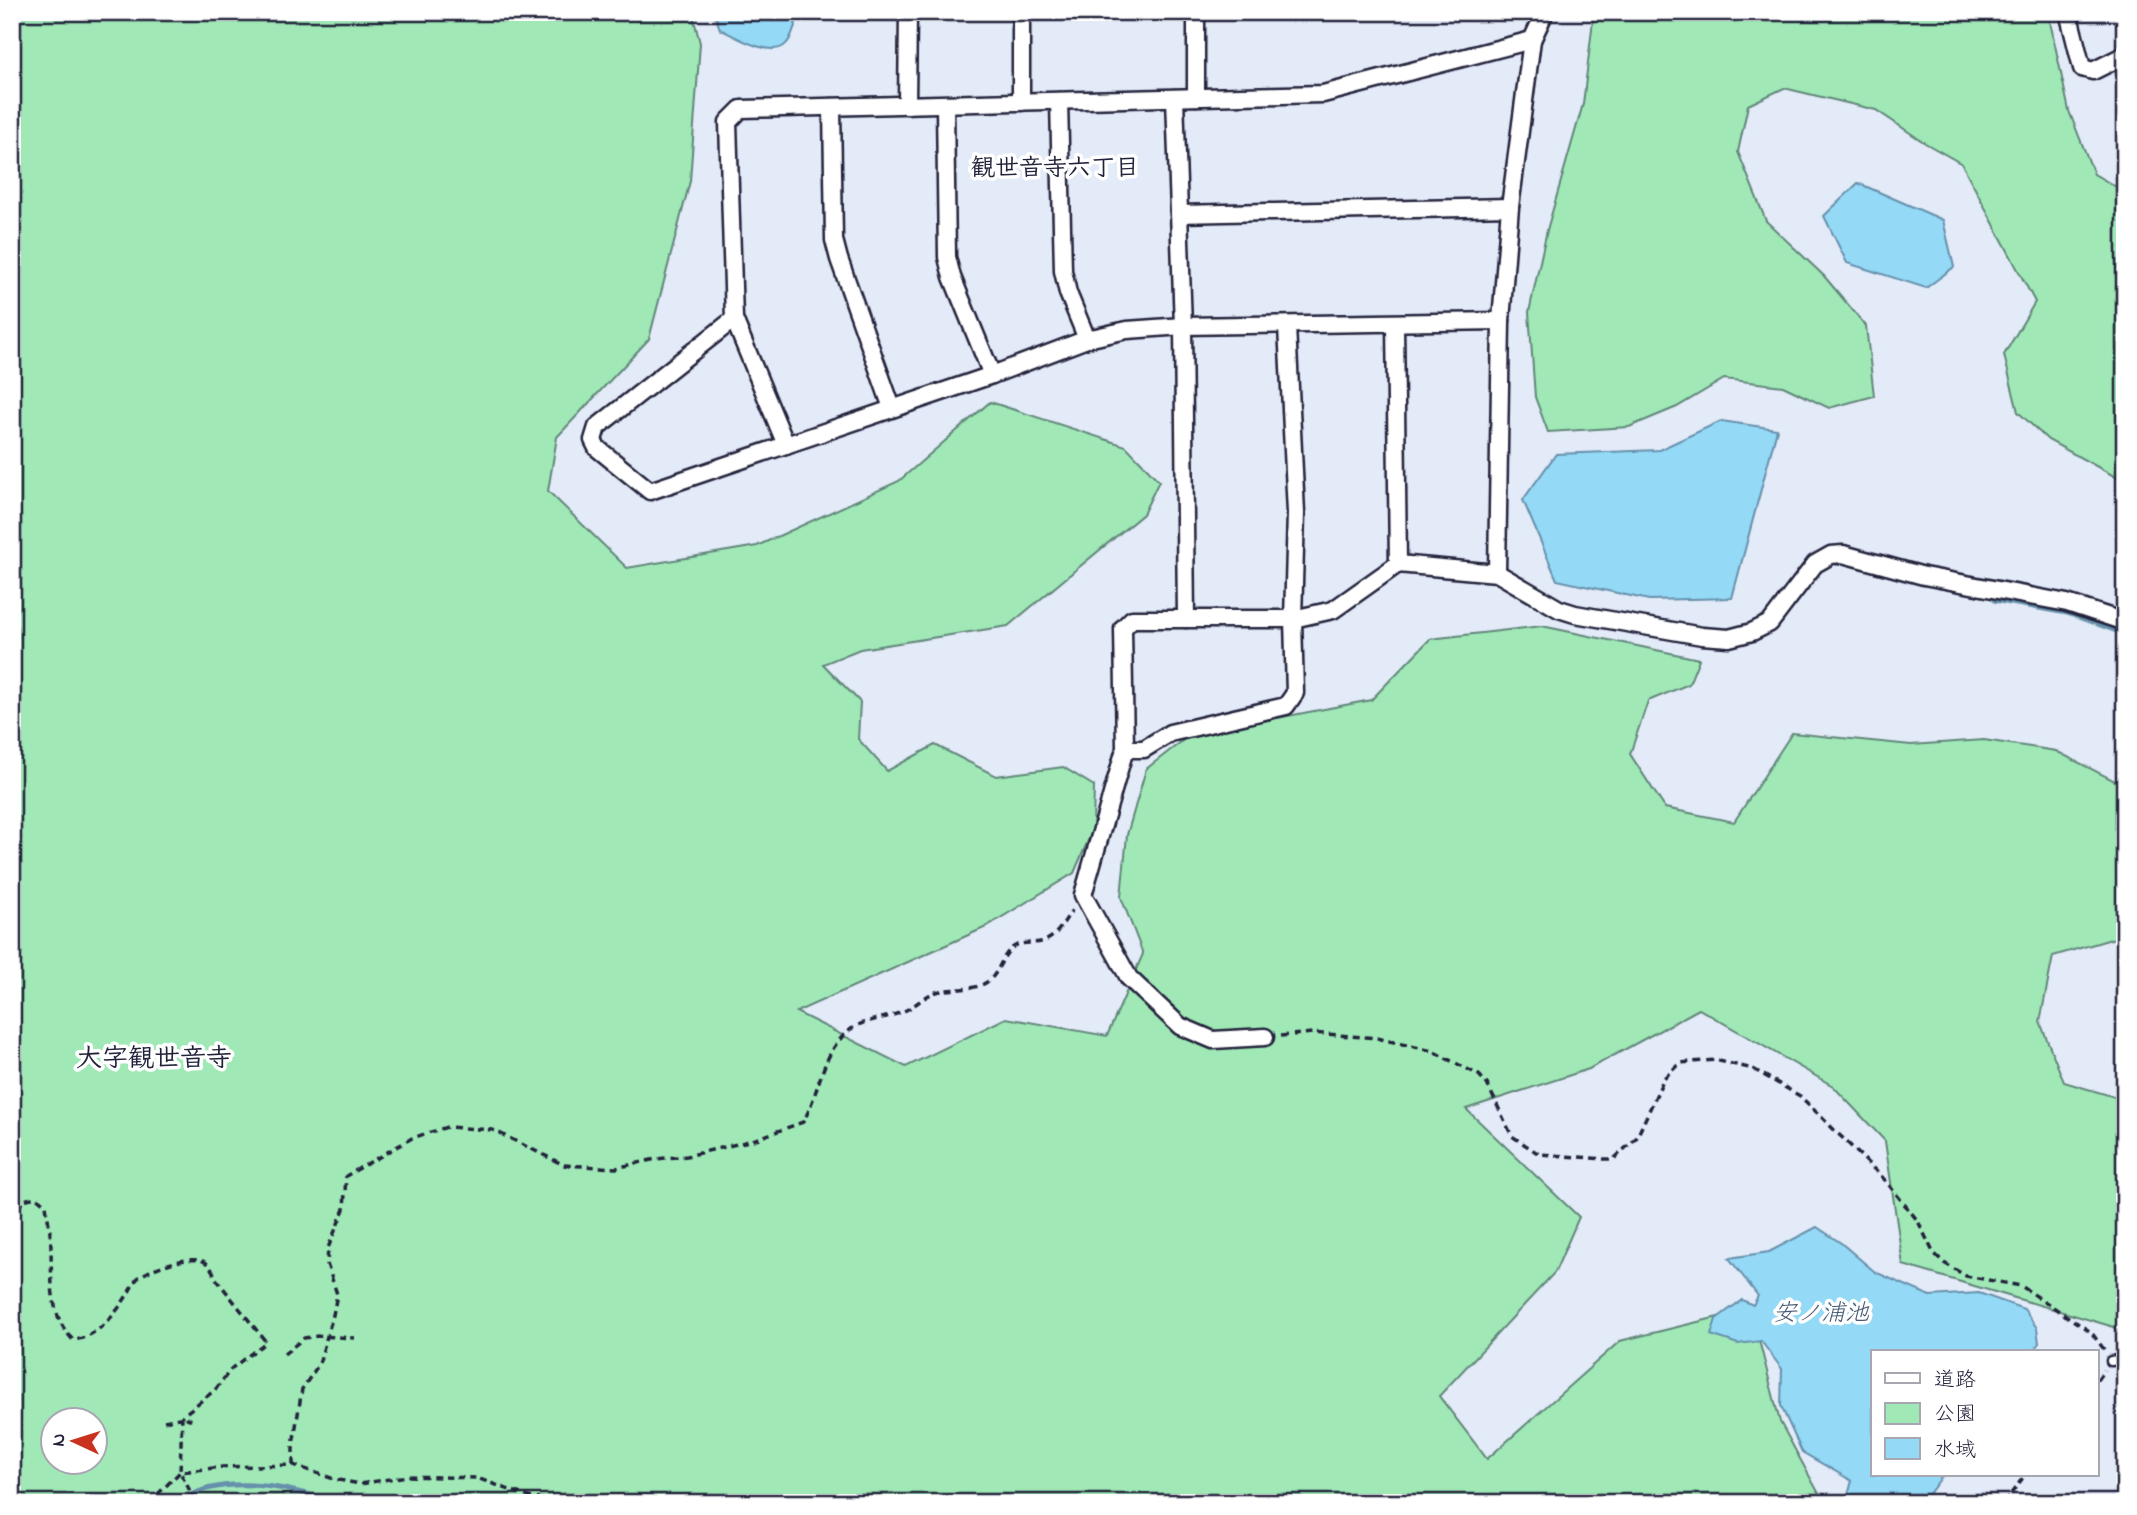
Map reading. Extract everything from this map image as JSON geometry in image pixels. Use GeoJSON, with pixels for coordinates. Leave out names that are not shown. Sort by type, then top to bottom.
{"type":"FeatureCollection","features":[{"type":"Feature","properties":{"kind":"street"},"geometry":{"type":"LineString","coordinates":[[907,106],[908,12]]}},
{"type":"Feature","properties":{"kind":"street"},"geometry":{"type":"LineString","coordinates":[[1021,12],[1021,102]]}},
{"type":"Feature","properties":{"kind":"street"},"geometry":{"type":"LineString","coordinates":[[1196,12],[1196,97]]}},
{"type":"Feature","properties":{"kind":"street"},"geometry":{"type":"LineString","coordinates":[[1497,573],[1502,321],[1510,206],[1532,40],[1545,12]]}},
{"type":"Feature","properties":{"kind":"street"},"geometry":{"type":"LineString","coordinates":[[2068,12],[2082,68],[2093,71],[2125,55]]}},
{"type":"Feature","properties":{"kind":"street"},"geometry":{"type":"LineString","coordinates":[[786,444],[734,319],[728,122],[741,109],[1323,94],[1532,40]]}},
{"type":"Feature","properties":{"kind":"street"},"geometry":{"type":"LineString","coordinates":[[1175,99],[1183,326],[1186,619]]}},
{"type":"Feature","properties":{"kind":"street"},"geometry":{"type":"LineString","coordinates":[[1059,101],[1063,271],[1068,293],[1087,339]]}},
{"type":"Feature","properties":{"kind":"street"},"geometry":{"type":"LineString","coordinates":[[945,105],[947,257],[952,277],[992,375]]}},
{"type":"Feature","properties":{"kind":"street"},"geometry":{"type":"LineString","coordinates":[[831,107],[834,240],[892,408]]}},
{"type":"Feature","properties":{"kind":"street"},"geometry":{"type":"LineString","coordinates":[[1179,214],[1510,206]]}},
{"type":"Feature","properties":{"kind":"street"},"geometry":{"type":"LineString","coordinates":[[734,319],[597,427],[593,440],[597,448],[650,491],[992,375],[1087,339],[1127,330],[1183,326],[1502,321]]}},
{"type":"Feature","properties":{"kind":"street"},"geometry":{"type":"LineString","coordinates":[[1395,324],[1398,564]]}},
{"type":"Feature","properties":{"kind":"street"},"geometry":{"type":"LineString","coordinates":[[1125,749],[1144,749],[1170,733],[1286,706],[1295,693],[1293,619],[1296,513],[1287,326]]}},
{"type":"Feature","properties":{"kind":"street"},"geometry":{"type":"LineString","coordinates":[[1265,1037],[1213,1040],[1180,1026],[1129,978],[1083,895],[1125,749],[1123,628],[1132,619],[1293,619],[1333,610],[1398,564],[1497,573],[1559,609],[1729,638],[1752,632],[1770,623],[1815,564],[1831,555],[1843,554],[1924,576],[2067,603],[2125,622]]}},
{"type":"Feature","properties":{"kind":"lane"},"geometry":{"type":"LineString","coordinates":[[2111,1361],[2125,1359]]}},
{"type":"Feature","properties":{"kind":"path"},"geometry":{"type":"LineString","coordinates":[[293,1465],[293,1445],[302,1389],[319,1364],[337,1294],[327,1264],[328,1248],[344,1209],[346,1176],[412,1138],[447,1127],[493,1130],[564,1165],[616,1168],[656,1159],[687,1156],[740,1143],[803,1122],[830,1053],[845,1034],[867,1020],[884,1018],[908,1009],[922,997],[988,982],[1007,953],[1017,945],[1044,941],[1054,936],[1083,895]]}},
{"type":"Feature","properties":{"kind":"path"},"geometry":{"type":"LineString","coordinates":[[1265,1037],[1312,1033],[1377,1038],[1432,1051],[1479,1075],[1487,1084],[1511,1136],[1539,1154],[1604,1159],[1614,1159],[1637,1137],[1664,1078],[1680,1063],[1714,1060],[1753,1069],[1800,1096],[1884,1179],[1918,1221],[1933,1252],[1944,1263],[1966,1276],[2021,1286],[2091,1332],[2111,1361]]}},
{"type":"Feature","properties":{"kind":"path"},"geometry":{"type":"LineString","coordinates":[[12,1217],[23,1200],[36,1197],[46,1205],[51,1246],[52,1292],[63,1329],[73,1340],[82,1339],[108,1321],[136,1280],[152,1269],[198,1260],[206,1263],[212,1270],[266,1342],[232,1368],[215,1390],[181,1416]]}},
{"type":"Feature","properties":{"kind":"path"},"geometry":{"type":"LineString","coordinates":[[284,1354],[304,1338],[355,1338]]}},
{"type":"Feature","properties":{"kind":"path"},"geometry":{"type":"LineString","coordinates":[[164,1421],[190,1419],[181,1416]]}},
{"type":"Feature","properties":{"kind":"path"},"geometry":{"type":"LineString","coordinates":[[181,1416],[180,1472],[189,1489],[192,1503]]}},
{"type":"Feature","properties":{"kind":"path"},"geometry":{"type":"LineString","coordinates":[[149,1503],[180,1472],[222,1467],[293,1465],[334,1479],[360,1483],[407,1476],[477,1478],[529,1497],[562,1503]]}},
{"type":"Feature","properties":{"kind":"path"},"geometry":{"type":"LineString","coordinates":[[2004,1503],[2024,1476]]}},
{"type":"Feature","properties":{"kind":"green space"},"geometry":{"type":"Polygon","coordinates":[[[12,12],[692,12],[700,43],[690,181],[649,339],[557,437],[548,491],[627,568],[757,546],[899,481],[990,402],[1126,446],[1159,481],[1143,514],[1008,626],[860,649],[823,664],[860,702],[858,739],[887,771],[935,745],[996,776],[1063,767],[1094,786],[1093,829],[1074,873],[984,928],[796,1012],[906,1067],[1006,1018],[1107,1036],[1143,954],[1121,897],[1127,835],[1146,769],[1190,735],[1371,700],[1430,639],[1542,626],[1699,659],[1689,684],[1648,701],[1630,754],[1665,808],[1734,822],[1792,733],[1911,745],[1984,740],[2056,751],[2125,786],[2125,935],[2053,956],[2040,1022],[2064,1082],[2125,1100],[2125,1333],[2114,1327],[1903,1265],[1885,1141],[1833,1086],[1699,1009],[1589,1069],[1466,1109],[1579,1217],[1555,1272],[1439,1396],[1487,1459],[1620,1341],[1751,1309],[1780,1422],[1824,1503],[12,1503],[12,12]]]}},
{"type":"Feature","properties":{"kind":"green space"},"geometry":{"type":"Polygon","coordinates":[[[1594,12],[2048,12],[2069,111],[2094,174],[2125,192],[2125,482],[2048,440],[2018,412],[2004,355],[2035,302],[1962,164],[1876,110],[1784,88],[1748,105],[1738,152],[1766,221],[1824,276],[1866,326],[1874,396],[1829,408],[1783,386],[1724,379],[1677,407],[1629,427],[1548,432],[1535,397],[1529,312],[1547,230],[1583,104],[1594,12]]]}},
{"type":"Feature","properties":{"kind":"water"},"geometry":{"type":"Polygon","coordinates":[[[714,12],[799,12],[787,43],[781,48],[773,49],[754,45],[720,29],[714,12]]]}},
{"type":"Feature","properties":{"kind":"water"},"geometry":{"type":"Polygon","coordinates":[[[1858,183],[1943,220],[1954,267],[1926,288],[1847,263],[1824,216],[1858,183]]]}},
{"type":"Feature","properties":{"kind":"water"},"geometry":{"type":"Polygon","coordinates":[[[1721,421],[1777,429],[1732,598],[1649,600],[1557,580],[1523,500],[1556,454],[1659,450],[1721,421]]]}},
{"type":"Feature","properties":{"kind":"water","name":"安ノ浦池"},"geometry":{"type":"Polygon","coordinates":[[[1817,1227],[1875,1272],[1930,1296],[1979,1293],[2024,1309],[2037,1328],[2039,1343],[2034,1350],[1871,1350],[1871,1476],[1942,1476],[1919,1503],[1845,1503],[1852,1481],[1802,1452],[1781,1406],[1782,1369],[1761,1341],[1738,1344],[1711,1335],[1716,1319],[1742,1300],[1753,1305],[1758,1296],[1729,1258],[1769,1252],[1817,1227]]]}},
{"type":"Feature","properties":{"kind":"waterway"},"geometry":{"type":"LineString","coordinates":[[1994,600],[2067,613],[2125,634]]}},
{"type":"Feature","properties":{"kind":"waterway"},"geometry":{"type":"LineString","coordinates":[[177,1503],[203,1490],[239,1485],[273,1487],[337,1503]]}},
{"type":"Feature","properties":{"kind":"district","name":"観世音寺六丁目"},"geometry":{"type":"Point","coordinates":[1055,167]}},
{"type":"Feature","properties":{"kind":"district","name":"大字観世音寺"},"geometry":{"type":"Point","coordinates":[154,1057]}}]}
